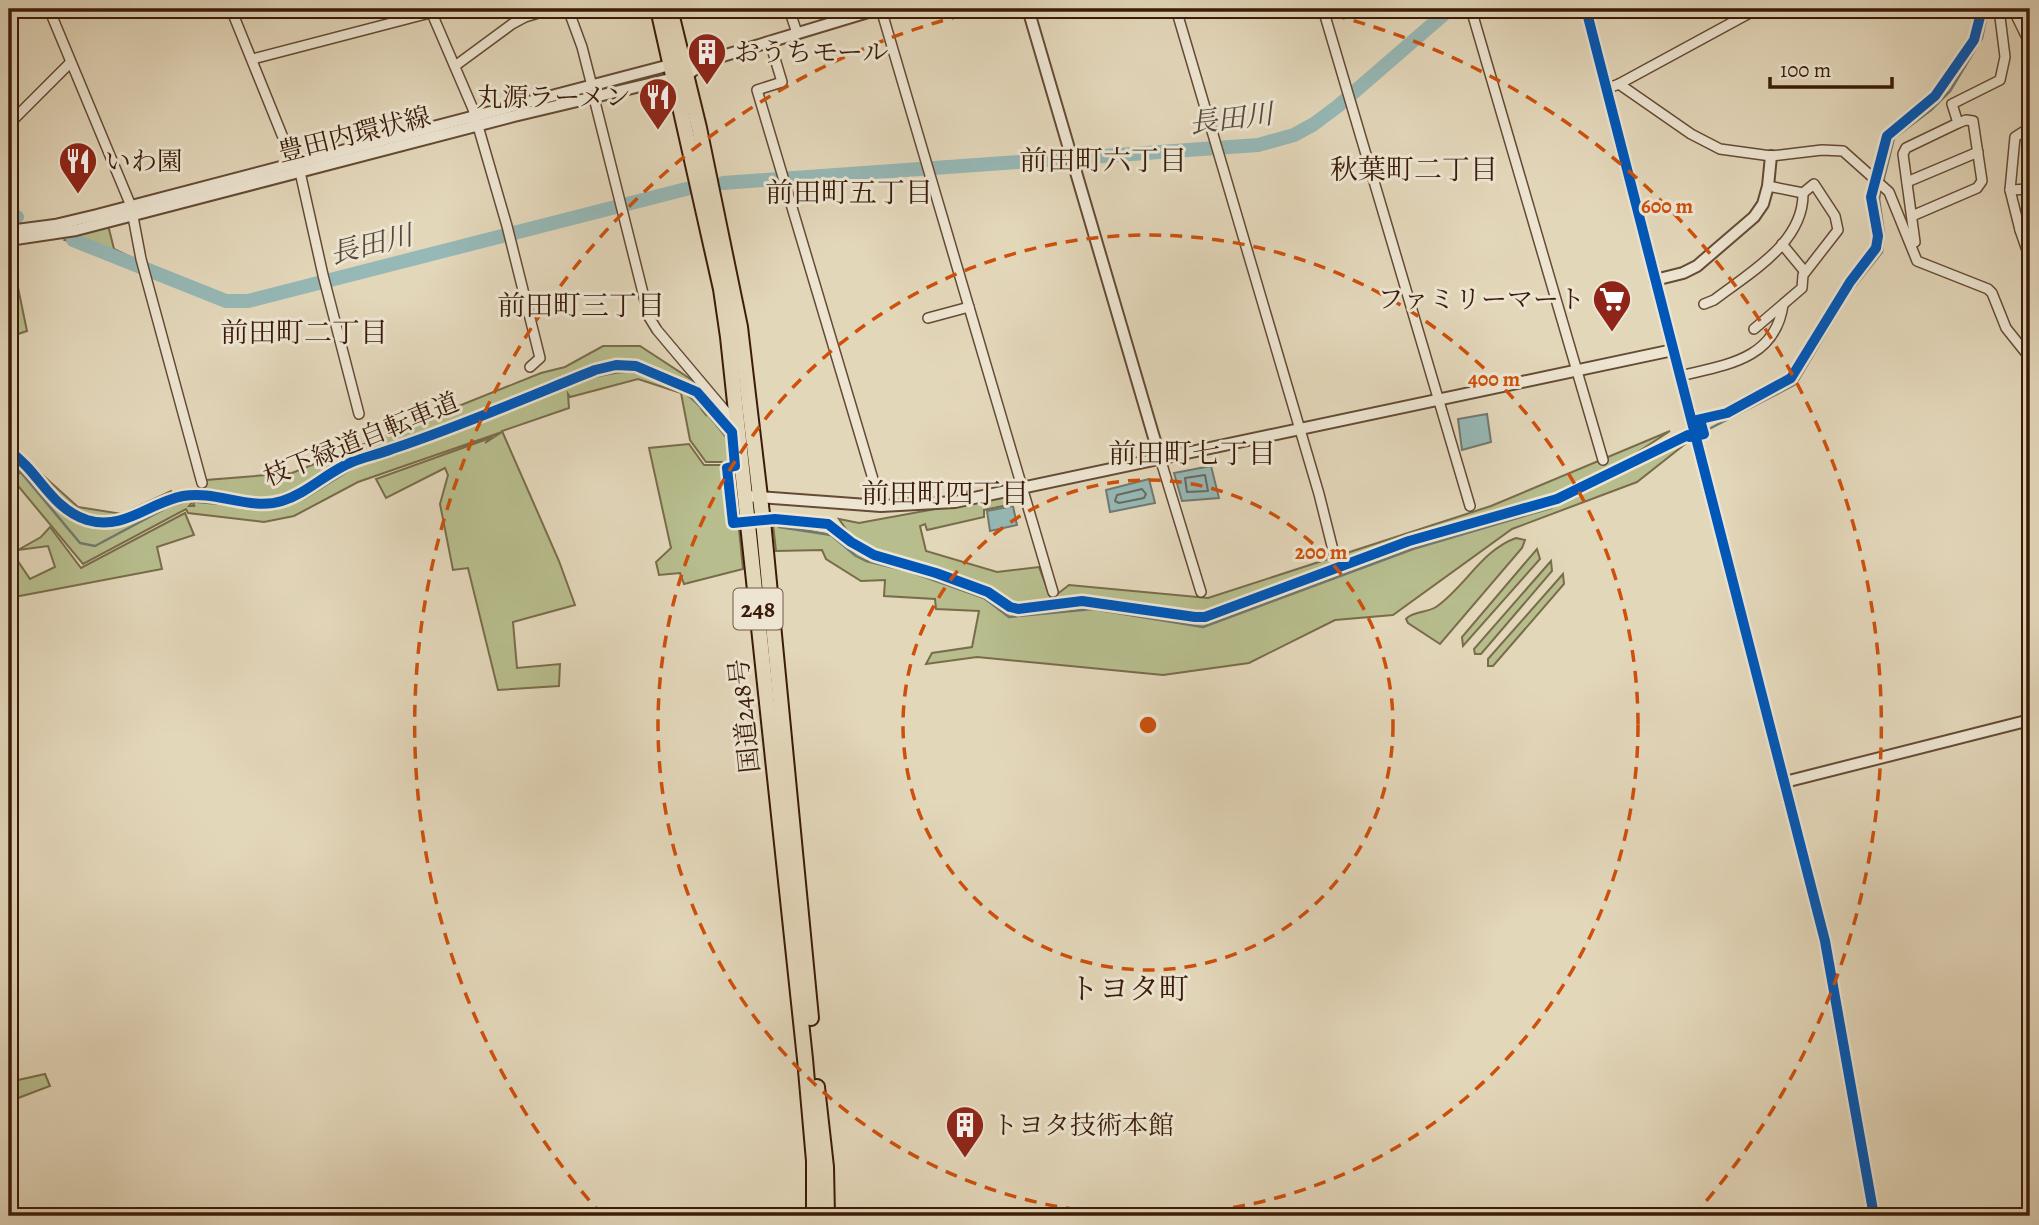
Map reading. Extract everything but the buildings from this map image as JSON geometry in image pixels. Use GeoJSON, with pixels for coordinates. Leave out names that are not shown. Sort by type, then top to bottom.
{"type":"FeatureCollection","features":[{"type":"Feature","properties":{"kind":"highway","name":"国道248号"},"geometry":{"type":"LineString","coordinates":[[658,9],[678,70],[740,327],[814,1161],[814,1216]]}},
{"type":"Feature","properties":{"kind":"highway","name":"国道248号"},"geometry":{"type":"LineString","coordinates":[[670,9],[678,70],[721,289],[738,426],[753,497],[825,1167],[827,1216]]}},
{"type":"Feature","properties":{"kind":"street"},"geometry":{"type":"LineString","coordinates":[[49,9],[132,211],[141,259],[202,483]]}},
{"type":"Feature","properties":{"kind":"street"},"geometry":{"type":"LineString","coordinates":[[231,9],[298,168],[359,414]]}},
{"type":"Feature","properties":{"kind":"street"},"geometry":{"type":"LineString","coordinates":[[253,59],[445,9]]}},
{"type":"Feature","properties":{"kind":"street"},"geometry":{"type":"LineString","coordinates":[[455,66],[512,24],[530,15],[552,9]]}},
{"type":"Feature","properties":{"kind":"street"},"geometry":{"type":"LineString","coordinates":[[568,9],[592,86]]}},
{"type":"Feature","properties":{"kind":"street"},"geometry":{"type":"LineString","coordinates":[[789,9],[797,33]]}},
{"type":"Feature","properties":{"kind":"street"},"geometry":{"type":"LineString","coordinates":[[879,9],[1053,592]]}},
{"type":"Feature","properties":{"kind":"street","name":"豊田内環状線"},"geometry":{"type":"LineString","coordinates":[[9,240],[59,233],[132,211],[477,122],[594,98],[879,9]]}},
{"type":"Feature","properties":{"kind":"street"},"geometry":{"type":"LineString","coordinates":[[1028,9],[1201,592]]}},
{"type":"Feature","properties":{"kind":"street"},"geometry":{"type":"LineString","coordinates":[[1176,9],[1300,429],[1334,554]]}},
{"type":"Feature","properties":{"kind":"street"},"geometry":{"type":"LineString","coordinates":[[1323,9],[1470,506]]}},
{"type":"Feature","properties":{"kind":"street"},"geometry":{"type":"LineString","coordinates":[[1471,9],[1603,460]]}},
{"type":"Feature","properties":{"kind":"street"},"geometry":{"type":"LineString","coordinates":[[1586,9],[1825,941],[1874,1216]]}},
{"type":"Feature","properties":{"kind":"street"},"geometry":{"type":"LineString","coordinates":[[1606,89],[1757,9]]}},
{"type":"Feature","properties":{"kind":"street"},"geometry":{"type":"LineString","coordinates":[[1958,124],[1952,104],[2000,80],[2005,57],[1998,9]]}},
{"type":"Feature","properties":{"kind":"street"},"geometry":{"type":"LineString","coordinates":[[2012,9],[2030,44]]}},
{"type":"Feature","properties":{"kind":"street"},"geometry":{"type":"LineString","coordinates":[[431,11],[477,122],[507,226],[540,358],[530,367]]}},
{"type":"Feature","properties":{"kind":"street"},"geometry":{"type":"LineString","coordinates":[[770,42],[782,82],[757,90],[881,506]]}},
{"type":"Feature","properties":{"kind":"street"},"geometry":{"type":"LineString","coordinates":[[9,124],[70,63]]}},
{"type":"Feature","properties":{"kind":"street","name":"豊田内環状線"},"geometry":{"type":"LineString","coordinates":[[477,122],[592,86],[678,70]]}},
{"type":"Feature","properties":{"kind":"street"},"geometry":{"type":"LineString","coordinates":[[1619,84],[1636,98],[1720,149],[1771,156],[1836,149],[1848,154],[1891,196],[1917,261],[1988,289],[2006,328],[2030,358]]}},
{"type":"Feature","properties":{"kind":"street"},"geometry":{"type":"LineString","coordinates":[[594,98],[649,317],[738,426]]}},
{"type":"Feature","properties":{"kind":"street"},"geometry":{"type":"LineString","coordinates":[[1912,216],[1977,188],[1982,181],[1973,121],[1966,120],[1906,148],[1903,154],[1915,242]]}},
{"type":"Feature","properties":{"kind":"street"},"geometry":{"type":"LineString","coordinates":[[2030,132],[2026,130],[2015,137],[2010,190],[2025,230],[2030,259]]}},
{"type":"Feature","properties":{"kind":"street"},"geometry":{"type":"LineString","coordinates":[[1907,182],[1978,152]]}},
{"type":"Feature","properties":{"kind":"street"},"geometry":{"type":"LineString","coordinates":[[1655,280],[1683,273],[1697,266],[1746,225],[1763,204],[1771,156]]}},
{"type":"Feature","properties":{"kind":"street"},"geometry":{"type":"LineString","coordinates":[[1754,329],[1802,288],[1805,272],[1838,230],[1835,216],[1814,184],[1803,193]]}},
{"type":"Feature","properties":{"kind":"street"},"geometry":{"type":"LineString","coordinates":[[1768,186],[1803,193]]}},
{"type":"Feature","properties":{"kind":"street"},"geometry":{"type":"LineString","coordinates":[[2010,190],[2030,189]]}},
{"type":"Feature","properties":{"kind":"street"},"geometry":{"type":"LineString","coordinates":[[1704,304],[1714,300],[1776,251],[1797,226],[1803,193]]}},
{"type":"Feature","properties":{"kind":"street","name":"豊田内環状線"},"geometry":{"type":"LineString","coordinates":[[9,231],[132,211]]}},
{"type":"Feature","properties":{"kind":"street"},"geometry":{"type":"LineString","coordinates":[[1782,244],[1805,272]]}},
{"type":"Feature","properties":{"kind":"street"},"geometry":{"type":"LineString","coordinates":[[1680,376],[1741,361],[1759,350],[1781,319],[1783,305]]}},
{"type":"Feature","properties":{"kind":"street"},"geometry":{"type":"LineString","coordinates":[[928,318],[969,307]]}},
{"type":"Feature","properties":{"kind":"street"},"geometry":{"type":"LineString","coordinates":[[753,497],[881,506],[955,502],[1673,350]]}},
{"type":"Feature","properties":{"kind":"street"},"geometry":{"type":"LineString","coordinates":[[1786,782],[2030,720]]}},
{"type":"Feature","properties":{"kind":"street"},"geometry":{"type":"LineString","coordinates":[[9,1131],[9,1152]]}},
{"type":"Feature","properties":{"kind":"street"},"geometry":{"type":"LineString","coordinates":[[9,1201],[11,1216]]}},
{"type":"Feature","properties":{"kind":"green space"},"geometry":{"type":"Polygon","coordinates":[[[108,225],[114,249],[141,262],[141,271],[65,240],[108,225]]]}},
{"type":"Feature","properties":{"kind":"green space"},"geometry":{"type":"Polygon","coordinates":[[[9,244],[27,331],[9,337],[9,244]]]}},
{"type":"Feature","properties":{"kind":"green space"},"geometry":{"type":"Polygon","coordinates":[[[603,346],[640,346],[695,382],[709,402],[706,411],[702,410],[706,415],[710,404],[729,422],[739,460],[728,449],[730,462],[706,462],[690,440],[681,393],[638,379],[570,397],[568,394],[569,408],[502,431],[559,561],[575,605],[513,622],[517,668],[560,664],[559,686],[498,690],[468,568],[453,570],[440,504],[448,475],[445,468],[386,498],[376,479],[493,437],[485,443],[502,432],[358,482],[294,516],[264,522],[188,513],[186,509],[83,564],[9,475],[9,444],[24,469],[12,465],[15,474],[37,470],[78,507],[122,514],[171,491],[196,498],[189,506],[195,506],[193,505],[206,480],[292,473],[541,373],[565,367],[603,346]]]}},
{"type":"Feature","properties":{"kind":"green space"},"geometry":{"type":"Polygon","coordinates":[[[1670,431],[1589,484],[1689,441],[1637,482],[1512,529],[1393,615],[1335,620],[1249,663],[1163,675],[977,657],[926,664],[932,653],[972,647],[979,611],[936,609],[935,599],[884,596],[885,580],[861,581],[826,559],[822,550],[776,551],[773,524],[831,535],[880,553],[852,538],[839,519],[859,523],[1017,494],[1017,503],[984,510],[984,517],[927,530],[925,524],[920,526],[926,551],[997,572],[1039,567],[1051,599],[1069,585],[1208,598],[1491,506],[1670,431]]]}},
{"type":"Feature","properties":{"kind":"green space"},"geometry":{"type":"Polygon","coordinates":[[[689,444],[704,465],[731,465],[733,476],[726,480],[739,529],[743,569],[684,584],[680,573],[659,575],[656,562],[671,548],[649,448],[689,444]]]}},
{"type":"Feature","properties":{"kind":"green space"},"geometry":{"type":"Polygon","coordinates":[[[185,513],[194,535],[157,547],[162,569],[9,598],[9,555],[13,554],[30,579],[55,567],[48,546],[18,550],[41,537],[50,527],[81,568],[185,513]]]}},
{"type":"Feature","properties":{"kind":"green space"},"geometry":{"type":"Polygon","coordinates":[[[1516,538],[1525,540],[1522,548],[1440,644],[1408,623],[1406,619],[1409,616],[1436,607],[1493,551],[1516,538]]]}},
{"type":"Feature","properties":{"kind":"green space"},"geometry":{"type":"Polygon","coordinates":[[[1537,549],[1540,559],[1463,646],[1462,637],[1537,549]]]}},
{"type":"Feature","properties":{"kind":"green space"},"geometry":{"type":"Polygon","coordinates":[[[1551,561],[1552,571],[1481,654],[1475,654],[1474,649],[1551,561]]]}},
{"type":"Feature","properties":{"kind":"green space"},"geometry":{"type":"Polygon","coordinates":[[[1563,574],[1564,584],[1493,666],[1488,666],[1488,659],[1563,574]]]}},
{"type":"Feature","properties":{"kind":"green space"},"geometry":{"type":"Polygon","coordinates":[[[45,1074],[50,1086],[13,1100],[17,1120],[9,1118],[9,1082],[45,1074]]]}},
{"type":"Feature","properties":{"kind":"water"},"geometry":{"type":"Polygon","coordinates":[[[1487,414],[1491,442],[1462,450],[1458,419],[1487,414]]]}},
{"type":"Feature","properties":{"kind":"water"},"geometry":{"type":"Polygon","coordinates":[[[1211,466],[1219,498],[1182,501],[1174,473],[1211,466]]]}},
{"type":"Feature","properties":{"kind":"water"},"geometry":{"type":"Polygon","coordinates":[[[1149,479],[1155,503],[1110,512],[1106,490],[1149,479]]]}},
{"type":"Feature","properties":{"kind":"water"},"geometry":{"type":"Polygon","coordinates":[[[1013,506],[1017,525],[990,531],[987,511],[1013,506]]]}},
{"type":"Feature","properties":{"kind":"waterway","name":"長田川"},"geometry":{"type":"LineString","coordinates":[[723,183],[1258,145],[1294,135],[1314,124],[1450,9]]}},
{"type":"Feature","properties":{"kind":"waterway"},"geometry":{"type":"LineString","coordinates":[[1883,182],[1894,138],[1931,110],[1950,91],[1982,38],[1988,9]]}},
{"type":"Feature","properties":{"kind":"waterway"},"geometry":{"type":"LineString","coordinates":[[1707,430],[1794,385],[1798,380],[1851,291],[1882,252],[1884,234],[1879,199],[1881,188]]}},
{"type":"Feature","properties":{"kind":"waterway","name":"長田川"},"geometry":{"type":"LineString","coordinates":[[73,240],[226,301],[248,301],[686,189]]}},
{"type":"Feature","properties":{"kind":"waterway","name":"長田川"},"geometry":{"type":"LineString","coordinates":[[9,213],[17,217]]}},
{"type":"Feature","properties":{"kind":"waterway"},"geometry":{"type":"LineString","coordinates":[[9,458],[80,543],[95,546],[170,506],[187,501],[275,509],[305,498],[356,466],[388,457],[594,377],[613,373],[628,372],[663,380],[687,394],[726,437]]}},
{"type":"Feature","properties":{"kind":"waterway"},"geometry":{"type":"LineString","coordinates":[[779,527],[831,535],[866,561],[908,571],[984,598],[1009,617],[1093,609],[1203,627],[1413,549],[1551,508],[1685,442]]}},
{"type":"Feature","properties":{"kind":"cycle path"},"geometry":{"type":"LineString","coordinates":[[1586,9],[1825,941],[1874,1216]]}},
{"type":"Feature","properties":{"kind":"cycle path"},"geometry":{"type":"LineString","coordinates":[[1692,421],[1727,413],[1791,378],[1850,282],[1876,248],[1878,236],[1871,197],[1887,136],[1935,96],[1974,40],[1982,9]]}},
{"type":"Feature","properties":{"kind":"cycle path","name":"枝下緑道自転車道"},"geometry":{"type":"LineString","coordinates":[[9,451],[63,507],[87,520],[113,522],[183,496],[270,503],[300,493],[352,462],[443,431],[595,370],[616,365],[636,366],[697,392],[732,432],[735,466],[727,468],[733,523],[775,519],[828,524],[874,555],[988,592],[1010,607],[1018,609],[1082,601],[1205,617],[1409,541],[1557,499],[1688,435],[1704,434],[1700,420]]}},
{"type":"Feature","properties":{"kind":"place","name":"おうちモール"},"geometry":{"type":"Point","coordinates":[707,86]}},
{"type":"Feature","properties":{"kind":"place","name":"丸源ラーメン"},"geometry":{"type":"Point","coordinates":[658,131]}},
{"type":"Feature","properties":{"kind":"place","name":"いわ園"},"geometry":{"type":"Point","coordinates":[78,195]}},
{"type":"Feature","properties":{"kind":"place","name":"ファミリーマート"},"geometry":{"type":"Point","coordinates":[1612,333]}},
{"type":"Feature","properties":{"kind":"place","name":"トヨタ技術本館"},"geometry":{"type":"Point","coordinates":[965,1159]}},
{"type":"Feature","properties":{"kind":"district","name":"前田町六丁目"},"geometry":{"type":"Point","coordinates":[1103,160]}},
{"type":"Feature","properties":{"kind":"district","name":"秋葉町二丁目"},"geometry":{"type":"Point","coordinates":[1414,169]}},
{"type":"Feature","properties":{"kind":"district","name":"前田町五丁目"},"geometry":{"type":"Point","coordinates":[849,192]}},
{"type":"Feature","properties":{"kind":"district","name":"前田町三丁目"},"geometry":{"type":"Point","coordinates":[581,305]}},
{"type":"Feature","properties":{"kind":"district","name":"前田町二丁目"},"geometry":{"type":"Point","coordinates":[304,332]}},
{"type":"Feature","properties":{"kind":"district","name":"前田町七丁目"},"geometry":{"type":"Point","coordinates":[1192,453]}},
{"type":"Feature","properties":{"kind":"district","name":"前田町四丁目"},"geometry":{"type":"Point","coordinates":[945,493]}},
{"type":"Feature","properties":{"kind":"district","name":"トヨタ町"},"geometry":{"type":"Point","coordinates":[1129,989]}}]}
